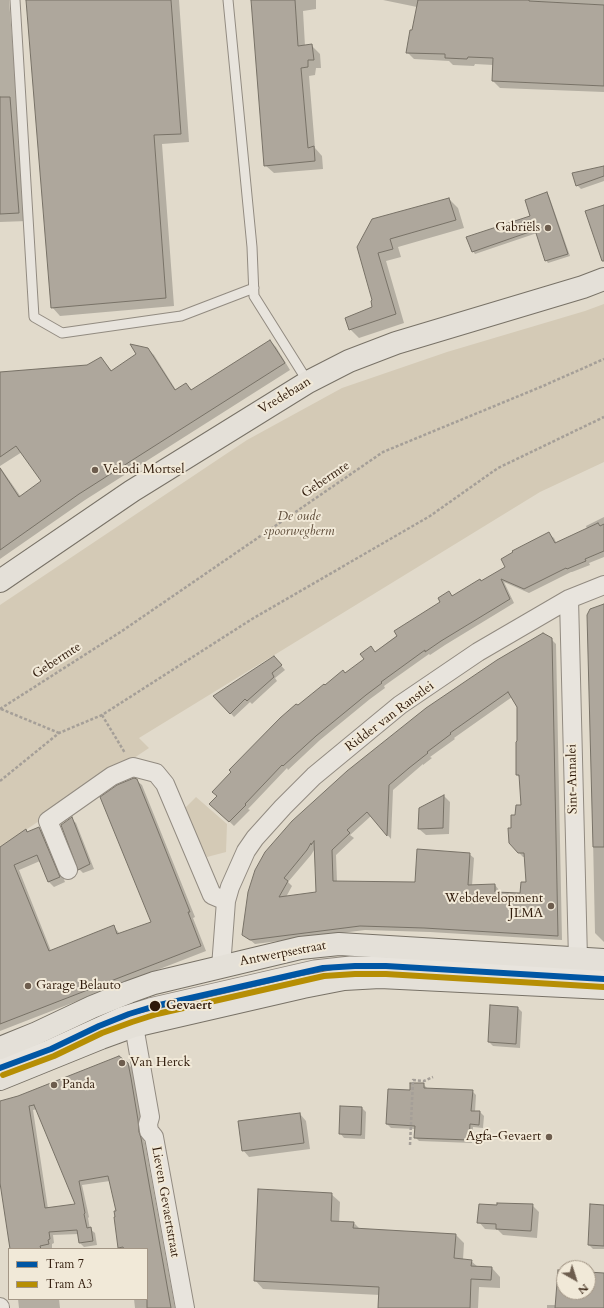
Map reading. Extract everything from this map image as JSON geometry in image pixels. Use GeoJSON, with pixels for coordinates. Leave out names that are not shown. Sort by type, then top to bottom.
{"type":"FeatureCollection","features":[{"type":"Feature","properties":{"kind":"main road","name":"Vredebaan"},"geometry":{"type":"LineString","coordinates":[[0,581],[132,491],[308,382],[348,361],[396,343],[583,287],[604,279]]}},
{"type":"Feature","properties":{"kind":"main road","name":"Antwerpsestraat"},"geometry":{"type":"LineString","coordinates":[[0,1048],[37,1033],[92,1007],[154,983],[300,948],[339,944],[604,960]]}},
{"type":"Feature","properties":{"kind":"main road"},"geometry":{"type":"LineString","coordinates":[[0,1079],[134,1026],[344,979],[380,977],[420,978],[604,988]]}},
{"type":"Feature","properties":{"kind":"street","name":"Ridder van Ranstlei"},"geometry":{"type":"LineString","coordinates":[[221,967],[226,901],[230,887],[246,851],[255,838],[282,807],[314,776],[407,701],[478,652],[569,600],[604,585]]}},
{"type":"Feature","properties":{"kind":"street","name":"Sint-Annalei"},"geometry":{"type":"LineString","coordinates":[[569,600],[578,959]]}},
{"type":"Feature","properties":{"kind":"street"},"geometry":{"type":"LineString","coordinates":[[68,870],[48,821],[112,776],[133,767],[156,773],[165,784],[212,895],[226,901]]}},
{"type":"Feature","properties":{"kind":"street","name":"Lieven Gevaertstraat"},"geometry":{"type":"LineString","coordinates":[[134,1026],[150,1117],[148,1124],[149,1131],[154,1137],[185,1308]]}},
{"type":"Feature","properties":{"kind":"lane"},"geometry":{"type":"LineString","coordinates":[[15,0],[34,317],[62,333],[181,316],[254,288]]}},
{"type":"Feature","properties":{"kind":"lane"},"geometry":{"type":"LineString","coordinates":[[228,0],[251,239],[254,296],[308,382]]}},
{"type":"Feature","properties":{"kind":"lane"},"geometry":{"type":"LineString","coordinates":[[0,1064],[45,1046],[120,1012],[149,1003],[314,965],[350,961],[375,961],[604,973]]}},
{"type":"Feature","properties":{"kind":"path","name":"Gebermte"},"geometry":{"type":"LineString","coordinates":[[0,709],[122,631],[383,452],[544,386],[604,358]]}},
{"type":"Feature","properties":{"kind":"path"},"geometry":{"type":"LineString","coordinates":[[0,781],[59,733],[102,715],[252,620],[430,516],[498,468],[604,417]]}},
{"type":"Feature","properties":{"kind":"path"},"geometry":{"type":"LineString","coordinates":[[0,709],[59,733]]}},
{"type":"Feature","properties":{"kind":"path"},"geometry":{"type":"LineString","coordinates":[[102,715],[133,767]]}},
{"type":"Feature","properties":{"kind":"path"},"geometry":{"type":"LineString","coordinates":[[410,1145],[413,1080],[424,1081],[433,1077]]}},
{"type":"Feature","properties":{"kind":"green space","name":"De oude spoorwegberm"},"geometry":{"type":"Polygon","coordinates":[[[604,304],[604,462],[540,492],[139,738],[149,748],[0,847],[0,605],[247,440],[342,388],[447,352],[604,304]]]}},
{"type":"Feature","properties":{"kind":"green space"},"geometry":{"type":"Polygon","coordinates":[[[196,797],[227,824],[226,852],[207,857],[184,809],[196,797]]]}},
{"type":"Feature","properties":{"kind":"building"},"geometry":{"type":"Polygon","coordinates":[[[26,0],[171,0],[181,134],[154,135],[166,298],[51,308],[26,0]]]}},
{"type":"Feature","properties":{"kind":"building"},"geometry":{"type":"Polygon","coordinates":[[[251,0],[295,0],[298,46],[312,44],[314,60],[308,60],[308,67],[301,68],[308,148],[314,146],[315,161],[264,166],[251,0]]]}},
{"type":"Feature","properties":{"kind":"building"},"geometry":{"type":"Polygon","coordinates":[[[418,0],[529,0],[604,5],[604,86],[492,81],[493,58],[445,58],[445,54],[406,53],[418,0]]]}},
{"type":"Feature","properties":{"kind":"building"},"geometry":{"type":"Polygon","coordinates":[[[0,97],[10,97],[19,213],[0,214],[0,97]]]}},
{"type":"Feature","properties":{"kind":"building"},"geometry":{"type":"Polygon","coordinates":[[[604,166],[604,176],[576,186],[572,173],[604,166]]]}},
{"type":"Feature","properties":{"kind":"building"},"geometry":{"type":"Polygon","coordinates":[[[547,192],[568,254],[545,261],[535,230],[472,252],[466,237],[530,216],[525,200],[547,192]]]}},
{"type":"Feature","properties":{"kind":"building"},"geometry":{"type":"Polygon","coordinates":[[[449,198],[456,220],[390,239],[393,249],[378,253],[396,314],[349,330],[345,318],[372,307],[372,300],[357,247],[372,219],[449,198]]]}},
{"type":"Feature","properties":{"kind":"building"},"geometry":{"type":"Polygon","coordinates":[[[604,205],[604,261],[602,261],[585,211],[604,205]]]}},
{"type":"Feature","properties":{"kind":"building"},"geometry":{"type":"Polygon","coordinates":[[[270,340],[285,363],[79,494],[0,550],[0,468],[19,497],[41,481],[16,446],[0,457],[0,372],[87,365],[101,357],[111,371],[136,354],[130,344],[148,348],[175,390],[186,383],[191,390],[270,340]]]}},
{"type":"Feature","properties":{"kind":"building"},"geometry":{"type":"Polygon","coordinates":[[[598,523],[600,526],[604,524],[604,551],[585,559],[586,561],[567,569],[566,568],[524,589],[501,579],[510,599],[425,652],[425,650],[381,682],[382,683],[316,736],[283,766],[282,765],[229,822],[209,804],[217,796],[212,792],[231,772],[229,770],[280,718],[296,704],[298,705],[343,670],[345,673],[364,659],[360,654],[371,646],[375,652],[397,636],[394,631],[440,602],[438,598],[449,591],[452,596],[480,579],[481,581],[505,567],[501,559],[513,552],[512,551],[549,532],[555,543],[598,523]]]}},
{"type":"Feature","properties":{"kind":"building"},"geometry":{"type":"Polygon","coordinates":[[[604,604],[604,847],[593,847],[587,615],[590,609],[604,604]]]}},
{"type":"Feature","properties":{"kind":"building"},"geometry":{"type":"Polygon","coordinates":[[[543,633],[552,638],[558,936],[424,928],[360,926],[250,940],[242,935],[248,892],[255,870],[265,852],[292,821],[347,771],[426,708],[497,660],[543,633]],[[508,692],[450,733],[451,734],[427,752],[428,753],[389,785],[387,836],[367,812],[347,830],[350,833],[332,850],[333,881],[415,882],[417,849],[470,853],[468,885],[495,884],[495,892],[520,893],[521,882],[526,882],[524,853],[518,853],[509,843],[508,828],[511,828],[511,815],[515,815],[516,805],[521,805],[519,775],[516,775],[517,707],[508,692]],[[314,841],[284,878],[288,881],[279,897],[316,892],[314,841]]]}},
{"type":"Feature","properties":{"kind":"building"},"geometry":{"type":"Polygon","coordinates":[[[274,656],[282,665],[272,673],[274,677],[247,701],[245,699],[230,714],[213,696],[274,656]]]}},
{"type":"Feature","properties":{"kind":"building"},"geometry":{"type":"Polygon","coordinates":[[[134,778],[137,779],[156,826],[190,912],[188,912],[201,946],[0,1024],[0,847],[26,829],[27,832],[39,827],[60,877],[48,882],[37,855],[14,865],[49,951],[114,925],[117,934],[151,922],[100,797],[117,785],[134,778]]]}},
{"type":"Feature","properties":{"kind":"building"},"geometry":{"type":"Polygon","coordinates":[[[444,795],[443,828],[418,829],[419,808],[444,795]]]}},
{"type":"Feature","properties":{"kind":"building"},"geometry":{"type":"Polygon","coordinates":[[[72,817],[90,864],[78,870],[61,825],[72,817]]]}},
{"type":"Feature","properties":{"kind":"building"},"geometry":{"type":"Polygon","coordinates":[[[490,1005],[518,1007],[516,1044],[488,1042],[490,1005]]]}},
{"type":"Feature","properties":{"kind":"building"},"geometry":{"type":"Polygon","coordinates":[[[119,1056],[128,1063],[171,1308],[147,1308],[148,1248],[118,1248],[114,1217],[114,1211],[116,1211],[108,1176],[79,1181],[87,1228],[91,1227],[93,1241],[79,1243],[77,1230],[49,1232],[49,1244],[40,1246],[41,1248],[10,1248],[0,1183],[0,1101],[18,1096],[119,1056]],[[34,1105],[29,1106],[45,1208],[75,1204],[34,1105]]]}},
{"type":"Feature","properties":{"kind":"building"},"geometry":{"type":"Polygon","coordinates":[[[410,1083],[424,1083],[424,1088],[473,1090],[471,1111],[480,1111],[479,1125],[470,1124],[469,1140],[414,1138],[415,1126],[386,1124],[388,1089],[410,1090],[410,1083]]]}},
{"type":"Feature","properties":{"kind":"building"},"geometry":{"type":"Polygon","coordinates":[[[340,1106],[362,1107],[361,1135],[339,1134],[340,1106]]]}},
{"type":"Feature","properties":{"kind":"building"},"geometry":{"type":"Polygon","coordinates":[[[300,1113],[304,1143],[242,1151],[238,1121],[300,1113]]]}},
{"type":"Feature","properties":{"kind":"building"},"geometry":{"type":"Polygon","coordinates":[[[258,1189],[332,1193],[331,1221],[354,1222],[353,1228],[456,1234],[454,1258],[472,1260],[471,1266],[492,1267],[491,1280],[471,1279],[470,1308],[378,1308],[379,1287],[254,1281],[258,1189]]]}},
{"type":"Feature","properties":{"kind":"building"},"geometry":{"type":"Polygon","coordinates":[[[497,1203],[533,1204],[531,1231],[496,1229],[496,1224],[477,1223],[479,1204],[497,1205],[497,1203]]]}},
{"type":"Feature","properties":{"kind":"building"},"geometry":{"type":"Polygon","coordinates":[[[590,1204],[604,1205],[604,1246],[588,1245],[590,1204]]]}},
{"type":"Feature","properties":{"kind":"building"},"geometry":{"type":"Polygon","coordinates":[[[596,1272],[604,1273],[604,1308],[555,1308],[556,1295],[556,1300],[596,1300],[596,1272]]]}},
{"type":"Feature","properties":{"kind":"tram line","name":"7"},"geometry":{"type":"LineString","coordinates":[[0,1068],[51,1049],[99,1026],[129,1014],[155,1006],[323,968],[386,966],[604,979]]}},
{"type":"Feature","properties":{"kind":"tram line","name":"A3"},"geometry":{"type":"LineString","coordinates":[[3,1075],[54,1056],[102,1033],[157,1014],[324,976],[386,974],[604,987]]}},
{"type":"Feature","properties":{"kind":"place","name":"Gabriëls"},"geometry":{"type":"Point","coordinates":[548,228]}},
{"type":"Feature","properties":{"kind":"place","name":"Velodi Mortsel"},"geometry":{"type":"Point","coordinates":[95,470]}},
{"type":"Feature","properties":{"kind":"place","name":"Webdevelopment JLMA"},"geometry":{"type":"Point","coordinates":[551,906]}},
{"type":"Feature","properties":{"kind":"place","name":"Garage Belauto"},"geometry":{"type":"Point","coordinates":[28,986]}},
{"type":"Feature","properties":{"kind":"place","name":"Gevaert"},"geometry":{"type":"Point","coordinates":[155,1006]}},
{"type":"Feature","properties":{"kind":"place","name":"Van Herck"},"geometry":{"type":"Point","coordinates":[122,1063]}},
{"type":"Feature","properties":{"kind":"place","name":"Panda"},"geometry":{"type":"Point","coordinates":[54,1085]}},
{"type":"Feature","properties":{"kind":"place","name":"Agfa-Gevaert"},"geometry":{"type":"Point","coordinates":[549,1137]}}]}
